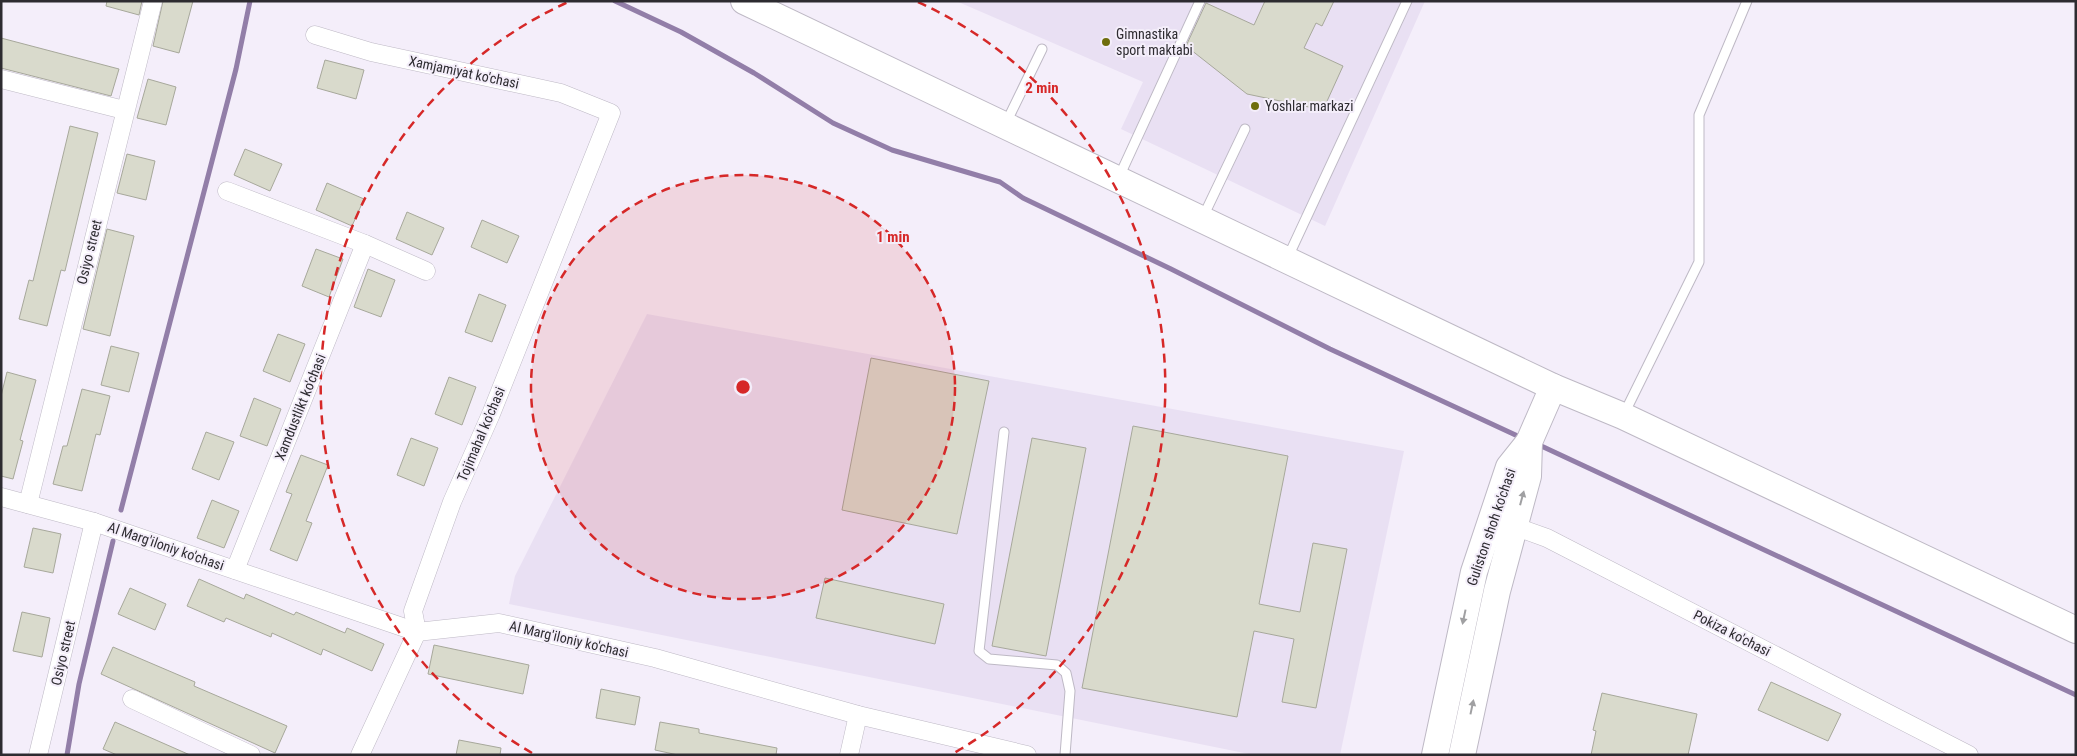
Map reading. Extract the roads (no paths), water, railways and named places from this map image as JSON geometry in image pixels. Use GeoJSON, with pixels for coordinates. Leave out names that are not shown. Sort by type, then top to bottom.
{"type":"FeatureCollection","features":[{"type":"Feature","properties":{"kind":"main road"},"geometry":{"type":"LineString","coordinates":[[744,1],[1202,219],[1550,394],[1623,416],[2076,630]]}},
{"type":"Feature","properties":{"kind":"main road","name":"Guliston shoh ko'chasi"},"geometry":{"type":"LineString","coordinates":[[1462,755],[1497,592],[1509,467],[1529,442],[1550,394]]}},
{"type":"Feature","properties":{"kind":"main road","name":"Guliston shoh ko'chasi"},"geometry":{"type":"LineString","coordinates":[[1435,755],[1474,572],[1503,522]]}},
{"type":"Feature","properties":{"kind":"street","name":"Osiyo street"},"geometry":{"type":"LineString","coordinates":[[28,504],[124,110],[153,1]]}},
{"type":"Feature","properties":{"kind":"street","name":"Xamjamiyat ko'chasi"},"geometry":{"type":"LineString","coordinates":[[315,35],[371,52],[561,92],[611,113]]}},
{"type":"Feature","properties":{"kind":"street"},"geometry":{"type":"LineString","coordinates":[[1,79],[124,110]]}},
{"type":"Feature","properties":{"kind":"street","name":"Tojimahal ko'chasi"},"geometry":{"type":"LineString","coordinates":[[418,632],[413,611],[452,502],[491,414],[611,113]]}},
{"type":"Feature","properties":{"kind":"street"},"geometry":{"type":"LineString","coordinates":[[227,191],[365,244],[426,272]]}},
{"type":"Feature","properties":{"kind":"street","name":"Xamdustlikt ko'chasi"},"geometry":{"type":"LineString","coordinates":[[235,570],[365,244]]}},
{"type":"Feature","properties":{"kind":"street","name":"Al Marg'iloniy ko'chasi"},"geometry":{"type":"LineString","coordinates":[[1,497],[94,522],[418,632],[500,622],[655,658],[858,715],[1027,755]]}},
{"type":"Feature","properties":{"kind":"street","name":"Osiyo street"},"geometry":{"type":"LineString","coordinates":[[38,755],[94,522]]}},
{"type":"Feature","properties":{"kind":"street","name":"Pokiza ko'chasi"},"geometry":{"type":"LineString","coordinates":[[1503,522],[1547,538],[1969,755]]}},
{"type":"Feature","properties":{"kind":"street"},"geometry":{"type":"LineString","coordinates":[[360,755],[418,632]]}},
{"type":"Feature","properties":{"kind":"street"},"geometry":{"type":"LineString","coordinates":[[132,698],[251,755]]}},
{"type":"Feature","properties":{"kind":"street"},"geometry":{"type":"LineString","coordinates":[[849,755],[858,715]]}},
{"type":"Feature","properties":{"kind":"lane"},"geometry":{"type":"LineString","coordinates":[[1118,179],[1200,1]]}},
{"type":"Feature","properties":{"kind":"lane"},"geometry":{"type":"LineString","coordinates":[[1286,260],[1407,1]]}},
{"type":"Feature","properties":{"kind":"lane"},"geometry":{"type":"LineString","coordinates":[[1623,416],[1699,262],[1699,115],[1747,1]]}},
{"type":"Feature","properties":{"kind":"lane"},"geometry":{"type":"LineString","coordinates":[[1005,126],[1042,49]]}},
{"type":"Feature","properties":{"kind":"lane"},"geometry":{"type":"LineString","coordinates":[[1202,219],[1245,129]]}},
{"type":"Feature","properties":{"kind":"lane"},"geometry":{"type":"LineString","coordinates":[[1004,432],[979,651],[989,659],[1057,665],[1066,673],[1070,691],[1065,755]]}},
{"type":"Feature","properties":{"kind":"waterway"},"geometry":{"type":"LineString","coordinates":[[121,510],[236,69],[250,1]]}},
{"type":"Feature","properties":{"kind":"waterway"},"geometry":{"type":"LineString","coordinates":[[615,1],[681,32],[754,73],[833,123],[892,150],[1000,182],[1023,198],[1171,269],[1330,349],[1522,438]]}},
{"type":"Feature","properties":{"kind":"waterway"},"geometry":{"type":"LineString","coordinates":[[1537,444],[2076,695]]}},
{"type":"Feature","properties":{"kind":"waterway"},"geometry":{"type":"LineString","coordinates":[[67,755],[79,684],[113,541]]}},
{"type":"Feature","properties":{"kind":"place","name":"Gimnastika sport maktabi"},"geometry":{"type":"Point","coordinates":[1106,42]}},
{"type":"Feature","properties":{"kind":"place","name":"Yoshlar markazi"},"geometry":{"type":"Point","coordinates":[1255,106]}}]}
